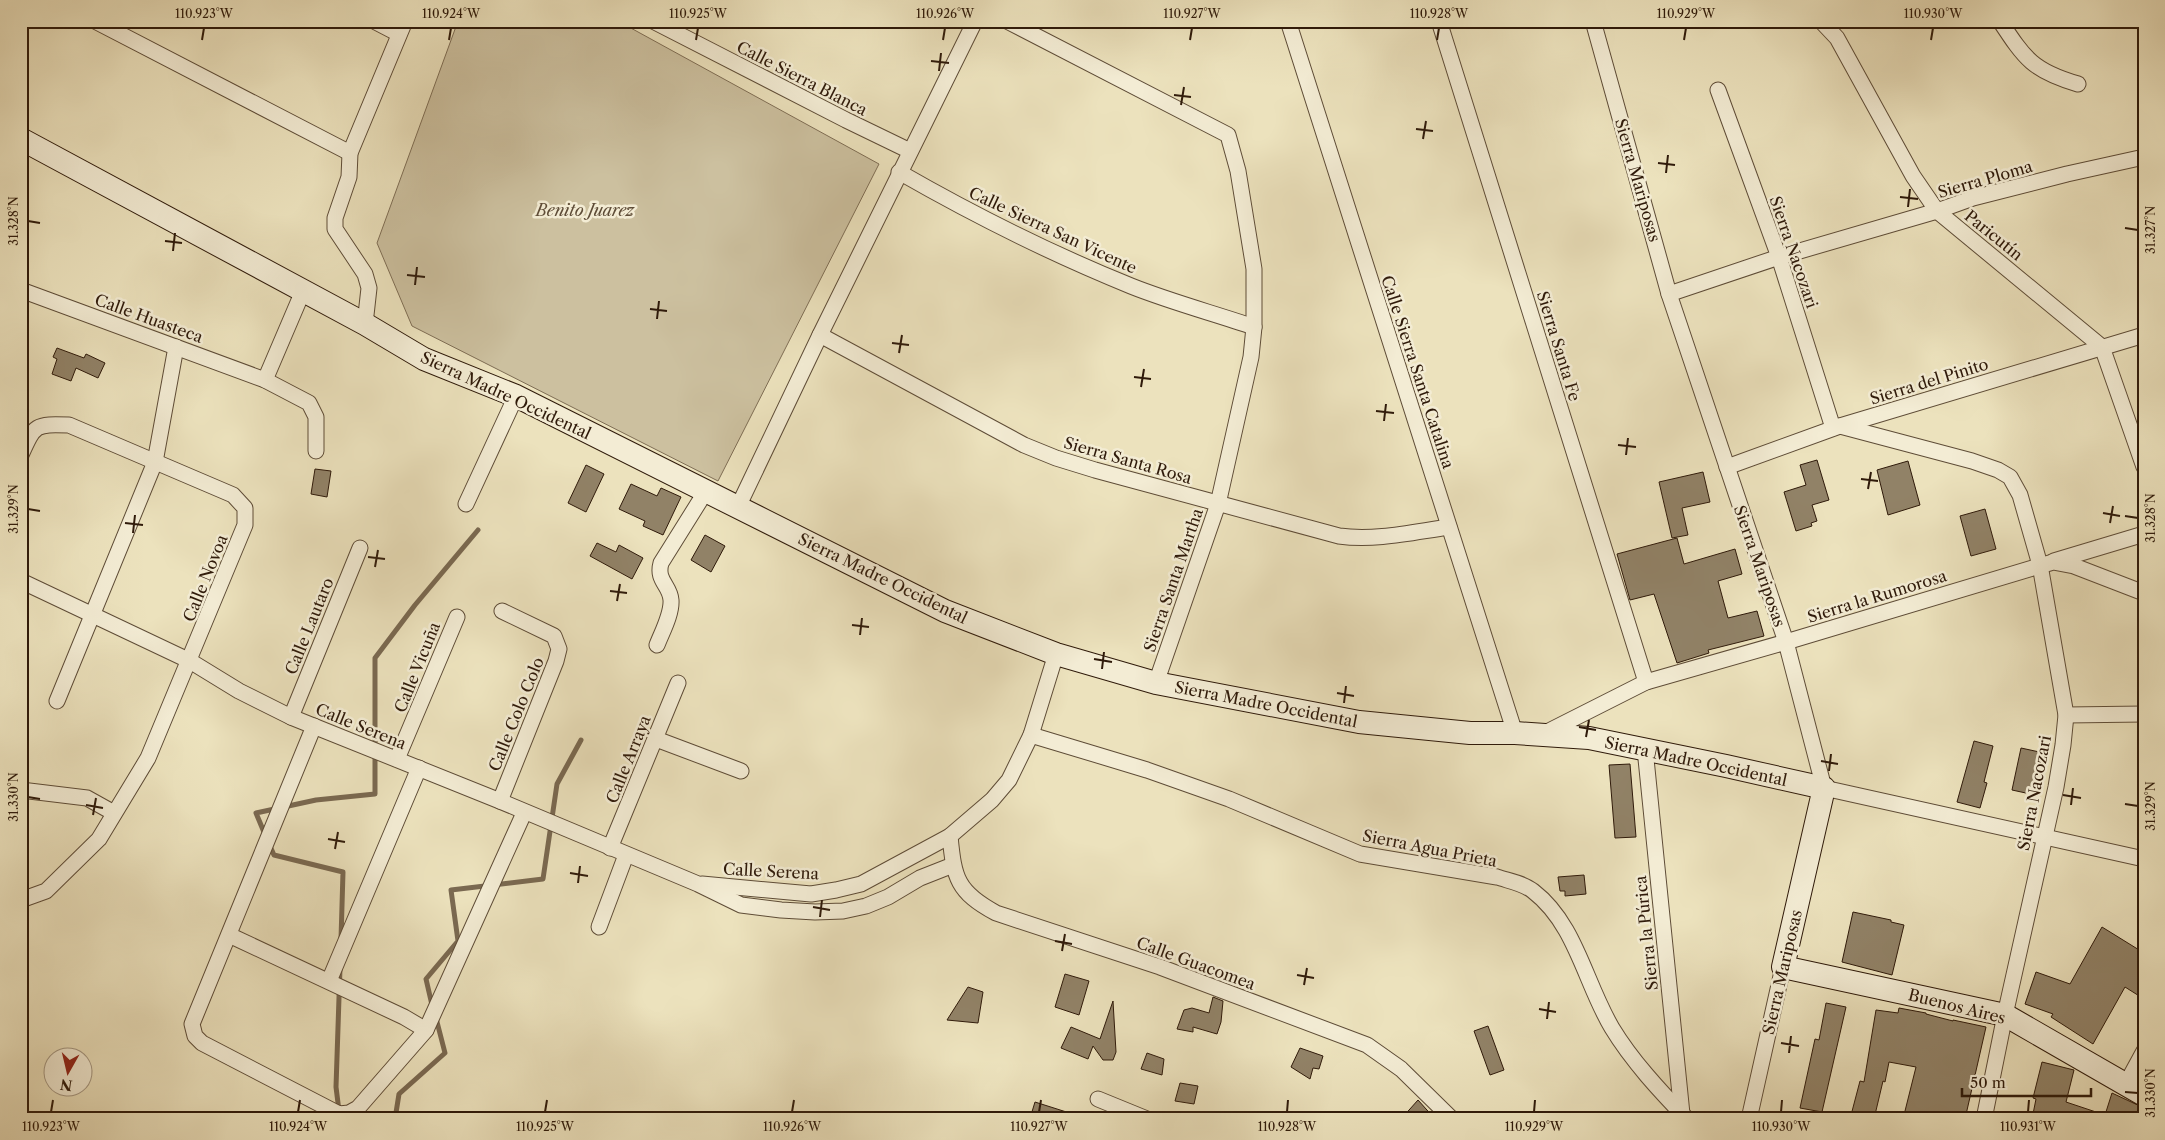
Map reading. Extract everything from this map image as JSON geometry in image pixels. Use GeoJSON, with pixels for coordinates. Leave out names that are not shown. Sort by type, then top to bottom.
{"type":"FeatureCollection","features":[{"type":"Feature","properties":{"kind":"street"},"geometry":{"type":"LineString","coordinates":[[95,21],[350,153]]}},
{"type":"Feature","properties":{"kind":"street"},"geometry":{"type":"LineString","coordinates":[[365,324],[369,288],[365,274],[335,229],[335,218],[349,177],[350,153],[402,28],[374,21]]}},
{"type":"Feature","properties":{"kind":"street","name":"Calle Sierra Blanca"},"geometry":{"type":"LineString","coordinates":[[654,21],[910,151]]}},
{"type":"Feature","properties":{"kind":"street"},"geometry":{"type":"LineString","coordinates":[[738,507],[820,335],[975,21]]}},
{"type":"Feature","properties":{"kind":"street","name":"Sierra Santa Martha"},"geometry":{"type":"LineString","coordinates":[[1007,21],[1228,135],[1234,150],[1250,233],[1254,269],[1254,327],[1251,357],[1218,504],[1156,682]]}},
{"type":"Feature","properties":{"kind":"street","name":"Calle Sierra Santa Catalina"},"geometry":{"type":"LineString","coordinates":[[1288,21],[1515,734]]}},
{"type":"Feature","properties":{"kind":"street","name":"Sierra Santa Fe"},"geometry":{"type":"LineString","coordinates":[[1439,21],[1646,682]]}},
{"type":"Feature","properties":{"kind":"street","name":"Sierra Mariposas"},"geometry":{"type":"LineString","coordinates":[[1593,21],[1669,294],[1786,642],[1824,788],[1749,1119]]}},
{"type":"Feature","properties":{"kind":"street","name":"Paricutín"},"geometry":{"type":"LineString","coordinates":[[1821,21],[1837,38],[1913,176],[1937,211],[2102,347]]}},
{"type":"Feature","properties":{"kind":"street"},"geometry":{"type":"LineString","coordinates":[[2000,21],[2021,52],[2033,65],[2043,72],[2078,84]]}},
{"type":"Feature","properties":{"kind":"street","name":"Sierra Nacozari"},"geometry":{"type":"LineString","coordinates":[[1718,90],[1779,257],[1836,427],[1972,461],[1998,470],[2010,477],[2020,496],[2046,563],[2066,715],[2063,745],[1984,1119]]}},
{"type":"Feature","properties":{"kind":"street","name":"Sierra Madre Occidental"},"geometry":{"type":"LineString","coordinates":[[21,140],[365,324],[424,359],[516,396],[945,611],[1056,654],[1156,682],[1359,722],[1418,730],[1589,738],[2144,859]]}},
{"type":"Feature","properties":{"kind":"street","name":"Sierra Ploma"},"geometry":{"type":"LineString","coordinates":[[1669,294],[1779,257],[1937,211],[1972,198],[2144,157]]}},
{"type":"Feature","properties":{"kind":"street","name":"Calle Sierra San Vicente"},"geometry":{"type":"LineString","coordinates":[[900,172],[942,196],[1075,263],[1133,287],[1254,327]]}},
{"type":"Feature","properties":{"kind":"street","name":"Calle Huasteca"},"geometry":{"type":"LineString","coordinates":[[21,290],[265,380],[309,403],[316,417],[316,451]]}},
{"type":"Feature","properties":{"kind":"street"},"geometry":{"type":"LineString","coordinates":[[265,380],[303,291]]}},
{"type":"Feature","properties":{"kind":"street","name":"Sierra Santa Rosa"},"geometry":{"type":"LineString","coordinates":[[820,335],[1024,445],[1056,458],[1095,470],[1339,536],[1358,538],[1379,537],[1449,526]]}},
{"type":"Feature","properties":{"kind":"street","name":"Sierra del Pinito"},"geometry":{"type":"LineString","coordinates":[[1727,467],[1836,427],[2144,335]]}},
{"type":"Feature","properties":{"kind":"street"},"geometry":{"type":"LineString","coordinates":[[57,701],[155,462],[176,347]]}},
{"type":"Feature","properties":{"kind":"street"},"geometry":{"type":"LineString","coordinates":[[2102,347],[2144,467]]}},
{"type":"Feature","properties":{"kind":"street"},"geometry":{"type":"LineString","coordinates":[[466,504],[516,396]]}},
{"type":"Feature","properties":{"kind":"street"},"geometry":{"type":"LineString","coordinates":[[21,455],[32,431],[44,424],[69,425],[155,462]]}},
{"type":"Feature","properties":{"kind":"street","name":"Calle Novoa"},"geometry":{"type":"LineString","coordinates":[[21,900],[46,891],[99,839],[148,758],[245,525],[245,508],[233,495],[155,462]]}},
{"type":"Feature","properties":{"kind":"street"},"geometry":{"type":"LineString","coordinates":[[657,645],[671,608],[671,601],[660,575],[660,566],[706,491]]}},
{"type":"Feature","properties":{"kind":"street","name":"Sierra la Rumorosa"},"geometry":{"type":"LineString","coordinates":[[1541,735],[1646,682],[1786,642],[2144,534]]}},
{"type":"Feature","properties":{"kind":"street","name":"Calle Lautaro"},"geometry":{"type":"LineString","coordinates":[[291,717],[360,548]]}},
{"type":"Feature","properties":{"kind":"street"},"geometry":{"type":"LineString","coordinates":[[2046,563],[2083,570],[2144,593]]}},
{"type":"Feature","properties":{"kind":"street","name":"Calle Serena"},"geometry":{"type":"LineString","coordinates":[[21,581],[190,661],[239,691],[291,717],[398,759],[698,884],[741,905],[781,910],[843,911],[866,906],[888,897],[920,878],[953,865]]}},
{"type":"Feature","properties":{"kind":"street","name":"Calle Colo Colo"},"geometry":{"type":"LineString","coordinates":[[500,802],[556,661],[559,649],[554,636],[502,611]]}},
{"type":"Feature","properties":{"kind":"street","name":"Calle Vicuña"},"geometry":{"type":"LineString","coordinates":[[398,759],[457,617]]}},
{"type":"Feature","properties":{"kind":"street","name":"Calle Serena"},"geometry":{"type":"LineString","coordinates":[[698,884],[811,894],[836,890],[861,884],[950,836],[992,800],[1009,780],[1031,735],[1056,654]]}},
{"type":"Feature","properties":{"kind":"street","name":"Calle Arraya"},"geometry":{"type":"LineString","coordinates":[[610,848],[678,683]]}},
{"type":"Feature","properties":{"kind":"street"},"geometry":{"type":"LineString","coordinates":[[2066,715],[2144,714]]}},
{"type":"Feature","properties":{"kind":"street"},"geometry":{"type":"LineString","coordinates":[[314,726],[192,1024],[195,1036],[202,1043],[339,1114],[349,1113],[358,1108],[426,1030],[524,813]]}},
{"type":"Feature","properties":{"kind":"street","name":"Sierra Agua Prieta"},"geometry":{"type":"LineString","coordinates":[[1031,735],[1147,770],[1229,799],[1360,854],[1497,878],[1517,883],[1532,890],[1551,909],[1568,933],[1612,1028],[1649,1079],[1684,1116]]}},
{"type":"Feature","properties":{"kind":"street"},"geometry":{"type":"LineString","coordinates":[[656,739],[741,770]]}},
{"type":"Feature","properties":{"kind":"street","name":"Sierra la Púrica"},"geometry":{"type":"LineString","coordinates":[[1645,749],[1684,1116]]}},
{"type":"Feature","properties":{"kind":"street"},"geometry":{"type":"LineString","coordinates":[[329,982],[419,768]]}},
{"type":"Feature","properties":{"kind":"street"},"geometry":{"type":"LineString","coordinates":[[21,790],[87,798],[114,813]]}},
{"type":"Feature","properties":{"kind":"street","name":"Calle Guacomea"},"geometry":{"type":"LineString","coordinates":[[950,836],[953,865],[964,890],[976,902],[996,913],[1160,967],[1367,1045],[1401,1069],[1452,1119]]}},
{"type":"Feature","properties":{"kind":"street"},"geometry":{"type":"LineString","coordinates":[[599,927],[626,855]]}},
{"type":"Feature","properties":{"kind":"street"},"geometry":{"type":"LineString","coordinates":[[229,935],[404,1017],[426,1030]]}},
{"type":"Feature","properties":{"kind":"street","name":"Buenos Aires"},"geometry":{"type":"LineString","coordinates":[[1783,967],[2005,1015],[2135,1090]]}},
{"type":"Feature","properties":{"kind":"street"},"geometry":{"type":"LineString","coordinates":[[2135,1090],[2144,1051]]}},
{"type":"Feature","properties":{"kind":"street"},"geometry":{"type":"LineString","coordinates":[[1098,1099],[1147,1119]]}},
{"type":"Feature","properties":{"kind":"green space","name":"Benito Juarez"},"geometry":{"type":"Polygon","coordinates":[[[458,21],[618,21],[879,164],[718,481],[412,326],[377,243],[458,21]]]}},
{"type":"Feature","properties":{"kind":"building"},"geometry":{"type":"Polygon","coordinates":[[[57,348],[84,358],[86,354],[105,363],[98,378],[76,368],[71,381],[52,374],[57,359],[53,357],[57,348]]]}},
{"type":"Feature","properties":{"kind":"building"},"geometry":{"type":"Polygon","coordinates":[[[1817,460],[1829,500],[1812,505],[1817,521],[1811,523],[1812,526],[1796,531],[1784,492],[1806,485],[1800,465],[1817,460]]]}},
{"type":"Feature","properties":{"kind":"building"},"geometry":{"type":"Polygon","coordinates":[[[1908,461],[1920,505],[1888,515],[1877,470],[1908,461]]]}},
{"type":"Feature","properties":{"kind":"building"},"geometry":{"type":"Polygon","coordinates":[[[586,465],[604,474],[586,512],[568,503],[586,465]]]}},
{"type":"Feature","properties":{"kind":"building"},"geometry":{"type":"Polygon","coordinates":[[[315,469],[331,471],[327,497],[311,494],[315,469]]]}},
{"type":"Feature","properties":{"kind":"building"},"geometry":{"type":"Polygon","coordinates":[[[1703,472],[1710,502],[1682,508],[1688,535],[1672,538],[1659,482],[1703,472]]]}},
{"type":"Feature","properties":{"kind":"building"},"geometry":{"type":"Polygon","coordinates":[[[631,484],[657,496],[661,488],[681,497],[663,535],[643,526],[645,521],[619,509],[631,484]]]}},
{"type":"Feature","properties":{"kind":"building"},"geometry":{"type":"Polygon","coordinates":[[[1985,509],[1996,549],[1971,556],[1960,516],[1985,509]]]}},
{"type":"Feature","properties":{"kind":"building"},"geometry":{"type":"Polygon","coordinates":[[[705,535],[725,546],[711,572],[691,560],[705,535]]]}},
{"type":"Feature","properties":{"kind":"building"},"geometry":{"type":"Polygon","coordinates":[[[1677,538],[1684,564],[1735,549],[1742,574],[1718,581],[1728,618],[1757,611],[1764,636],[1708,650],[1709,653],[1677,663],[1654,594],[1630,600],[1617,554],[1677,538]]]}},
{"type":"Feature","properties":{"kind":"building"},"geometry":{"type":"Polygon","coordinates":[[[597,543],[616,552],[619,545],[643,558],[632,579],[590,556],[597,543]]]}},
{"type":"Feature","properties":{"kind":"building"},"geometry":{"type":"Polygon","coordinates":[[[1974,741],[1993,746],[1984,782],[1987,783],[1980,808],[1957,802],[1974,741]]]}},
{"type":"Feature","properties":{"kind":"building"},"geometry":{"type":"Polygon","coordinates":[[[2021,748],[2044,753],[2035,795],[2012,790],[2021,748]]]}},
{"type":"Feature","properties":{"kind":"building"},"geometry":{"type":"Polygon","coordinates":[[[1630,764],[1636,837],[1615,838],[1609,765],[1630,764]]]}},
{"type":"Feature","properties":{"kind":"building"},"geometry":{"type":"Polygon","coordinates":[[[1584,875],[1586,894],[1565,896],[1565,891],[1560,891],[1558,877],[1584,875]]]}},
{"type":"Feature","properties":{"kind":"building"},"geometry":{"type":"Polygon","coordinates":[[[1853,912],[1891,920],[1891,922],[1904,925],[1892,975],[1842,962],[1853,912]]]}},
{"type":"Feature","properties":{"kind":"building"},"geometry":{"type":"Polygon","coordinates":[[[2102,927],[2144,953],[2144,999],[2125,987],[2093,1044],[2051,1017],[2053,1014],[2025,1004],[2036,972],[2070,984],[2102,927]]]}},
{"type":"Feature","properties":{"kind":"building"},"geometry":{"type":"Polygon","coordinates":[[[1065,974],[1089,981],[1079,1015],[1055,1007],[1065,974]]]}},
{"type":"Feature","properties":{"kind":"building"},"geometry":{"type":"Polygon","coordinates":[[[968,987],[983,992],[978,1023],[947,1020],[968,987]]]}},
{"type":"Feature","properties":{"kind":"building"},"geometry":{"type":"Polygon","coordinates":[[[1213,997],[1223,1001],[1221,1022],[1217,1034],[1193,1027],[1193,1032],[1177,1029],[1184,1010],[1192,1008],[1209,1013],[1213,997]]]}},
{"type":"Feature","properties":{"kind":"building"},"geometry":{"type":"Polygon","coordinates":[[[1113,1001],[1116,1052],[1113,1060],[1103,1060],[1093,1046],[1088,1059],[1061,1048],[1071,1027],[1100,1039],[1113,1001]]]}},
{"type":"Feature","properties":{"kind":"building"},"geometry":{"type":"Polygon","coordinates":[[[1826,1003],[1846,1007],[1822,1112],[1800,1108],[1815,1039],[1819,1040],[1826,1003]]]}},
{"type":"Feature","properties":{"kind":"building"},"geometry":{"type":"Polygon","coordinates":[[[1899,1008],[1986,1027],[1965,1119],[1903,1119],[1916,1067],[1889,1062],[1874,1119],[1850,1119],[1860,1081],[1864,1082],[1876,1010],[1898,1013],[1899,1008]]]}},
{"type":"Feature","properties":{"kind":"building"},"geometry":{"type":"Polygon","coordinates":[[[1488,1026],[1504,1070],[1490,1075],[1474,1031],[1488,1026]]]}},
{"type":"Feature","properties":{"kind":"building"},"geometry":{"type":"Polygon","coordinates":[[[1300,1048],[1323,1056],[1319,1069],[1313,1068],[1310,1079],[1291,1067],[1300,1048]]]}},
{"type":"Feature","properties":{"kind":"building"},"geometry":{"type":"Polygon","coordinates":[[[1147,1053],[1164,1059],[1162,1075],[1141,1069],[1147,1053]]]}},
{"type":"Feature","properties":{"kind":"building"},"geometry":{"type":"Polygon","coordinates":[[[2042,1062],[2074,1070],[2066,1102],[2105,1115],[2112,1093],[2144,1108],[2144,1119],[2032,1119],[2036,1099],[2033,1098],[2042,1062]]]}},
{"type":"Feature","properties":{"kind":"building"},"geometry":{"type":"Polygon","coordinates":[[[1180,1083],[1198,1086],[1194,1104],[1175,1101],[1180,1083]]]}},
{"type":"Feature","properties":{"kind":"building"},"geometry":{"type":"Polygon","coordinates":[[[1418,1100],[1435,1119],[1401,1119],[1418,1100]]]}},
{"type":"Feature","properties":{"kind":"building"},"geometry":{"type":"Polygon","coordinates":[[[1035,1102],[1079,1116],[1078,1119],[1039,1119],[1031,1115],[1035,1102]]]}},
{"type":"Feature","properties":{"kind":"waterway"},"geometry":{"type":"LineString","coordinates":[[266,837],[256,813],[316,800],[375,794],[375,658],[415,605],[478,530]]}},
{"type":"Feature","properties":{"kind":"waterway"},"geometry":{"type":"LineString","coordinates":[[432,1005],[426,979],[458,941],[451,890],[543,879],[557,784],[581,740]]}},
{"type":"Feature","properties":{"kind":"waterway"},"geometry":{"type":"LineString","coordinates":[[269,844],[274,855],[343,872],[341,939]]}},
{"type":"Feature","properties":{"kind":"waterway"},"geometry":{"type":"LineString","coordinates":[[339,1111],[336,1087],[340,968]]}},
{"type":"Feature","properties":{"kind":"waterway"},"geometry":{"type":"LineString","coordinates":[[395,1119],[399,1094],[445,1053],[436,1018]]}},
{"type":"Feature","properties":{"kind":"waterway"},"geometry":{"type":"LineString","coordinates":[[232,1119],[245,1114],[268,1119]]}}]}
